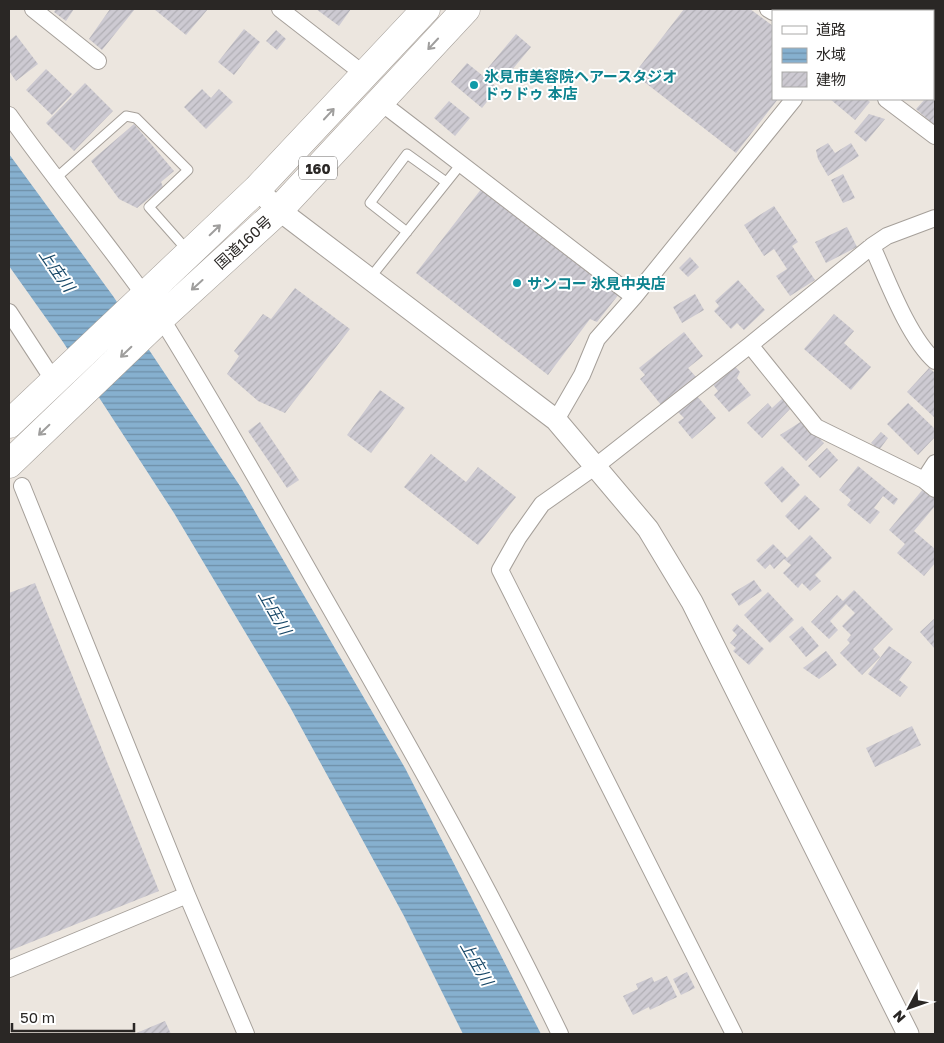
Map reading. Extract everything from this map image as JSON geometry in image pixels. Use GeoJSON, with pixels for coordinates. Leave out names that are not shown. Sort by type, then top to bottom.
{"type":"FeatureCollection","features":[{"type":"Feature","properties":{"kind":"highway","name":"国道160号"},"geometry":{"type":"LineString","coordinates":[[16,475],[190,254],[258,189],[426,9]]}},
{"type":"Feature","properties":{"kind":"highway","name":"国道160号"},"geometry":{"type":"LineString","coordinates":[[9,424],[59,377],[149,305],[279,210],[466,9]]}},
{"type":"Feature","properties":{"kind":"street"},"geometry":{"type":"LineString","coordinates":[[33,9],[98,61]]}},
{"type":"Feature","properties":{"kind":"street"},"geometry":{"type":"LineString","coordinates":[[280,9],[365,75]]}},
{"type":"Feature","properties":{"kind":"street"},"geometry":{"type":"LineString","coordinates":[[556,420],[582,375],[597,339],[634,297],[793,100]]}},
{"type":"Feature","properties":{"kind":"street"},"geometry":{"type":"LineString","coordinates":[[887,100],[935,136]]}},
{"type":"Feature","properties":{"kind":"street"},"geometry":{"type":"LineString","coordinates":[[379,101],[634,297]]}},
{"type":"Feature","properties":{"kind":"street"},"geometry":{"type":"LineString","coordinates":[[9,115],[76,207],[106,241],[208,393],[388,710],[523,959],[560,1034]]}},
{"type":"Feature","properties":{"kind":"street"},"geometry":{"type":"LineString","coordinates":[[258,189],[279,210],[556,420],[648,529],[692,602],[908,1034]]}},
{"type":"Feature","properties":{"kind":"street"},"geometry":{"type":"LineString","coordinates":[[734,1034],[500,570],[518,538],[542,504],[596,466],[872,246],[887,236],[935,218]]}},
{"type":"Feature","properties":{"kind":"street"},"geometry":{"type":"LineString","coordinates":[[872,246],[900,308],[926,352],[935,361]]}},
{"type":"Feature","properties":{"kind":"street"},"geometry":{"type":"LineString","coordinates":[[9,312],[59,377]]}},
{"type":"Feature","properties":{"kind":"street"},"geometry":{"type":"LineString","coordinates":[[750,345],[816,427],[929,484],[935,463]]}},
{"type":"Feature","properties":{"kind":"street"},"geometry":{"type":"LineString","coordinates":[[16,475],[187,895],[246,1034]]}},
{"type":"Feature","properties":{"kind":"street"},"geometry":{"type":"LineString","coordinates":[[9,969],[187,895]]}},
{"type":"Feature","properties":{"kind":"lane"},"geometry":{"type":"LineString","coordinates":[[56,178],[126,116],[136,118],[188,170],[149,207],[190,254]]}},
{"type":"Feature","properties":{"kind":"lane"},"geometry":{"type":"LineString","coordinates":[[407,232],[370,203],[407,154],[446,182]]}},
{"type":"Feature","properties":{"kind":"lane"},"geometry":{"type":"LineString","coordinates":[[370,278],[461,164]]}},
{"type":"Feature","properties":{"kind":"water","name":"上庄川"},"geometry":{"type":"Polygon","coordinates":[[[9,154],[113,296],[240,486],[405,768],[541,1034],[463,1034],[404,916],[290,707],[174,513],[63,342],[9,266],[9,154]]]}},
{"type":"Feature","properties":{"kind":"building"},"geometry":{"type":"Polygon","coordinates":[[[56,9],[74,9],[66,21],[54,12],[56,9]]]}},
{"type":"Feature","properties":{"kind":"building"},"geometry":{"type":"Polygon","coordinates":[[[110,9],[135,9],[102,50],[89,39],[110,9]]]}},
{"type":"Feature","properties":{"kind":"building"},"geometry":{"type":"Polygon","coordinates":[[[154,9],[208,9],[186,35],[154,9]]]}},
{"type":"Feature","properties":{"kind":"building"},"geometry":{"type":"Polygon","coordinates":[[[316,9],[351,9],[339,26],[316,9]]]}},
{"type":"Feature","properties":{"kind":"building"},"geometry":{"type":"Polygon","coordinates":[[[684,9],[750,9],[772,25],[772,100],[777,100],[736,153],[634,74],[684,9]]]}},
{"type":"Feature","properties":{"kind":"building"},"geometry":{"type":"Polygon","coordinates":[[[244,29],[260,42],[234,75],[218,62],[244,29]]]}},
{"type":"Feature","properties":{"kind":"building"},"geometry":{"type":"Polygon","coordinates":[[[276,30],[286,39],[277,50],[266,41],[276,30]]]}},
{"type":"Feature","properties":{"kind":"building"},"geometry":{"type":"Polygon","coordinates":[[[516,34],[531,47],[502,82],[487,69],[516,34]]]}},
{"type":"Feature","properties":{"kind":"building"},"geometry":{"type":"Polygon","coordinates":[[[16,35],[38,64],[16,81],[9,71],[9,41],[16,35]]]}},
{"type":"Feature","properties":{"kind":"building","name":"氷見市美容院ヘアースタジオ ドゥドゥ 本店"},"geometry":{"type":"Polygon","coordinates":[[[467,63],[498,88],[482,108],[451,82],[467,63]]]}},
{"type":"Feature","properties":{"kind":"building"},"geometry":{"type":"Polygon","coordinates":[[[46,69],[72,94],[52,115],[26,90],[46,69]]]}},
{"type":"Feature","properties":{"kind":"building"},"geometry":{"type":"Polygon","coordinates":[[[85,83],[113,111],[74,151],[46,123],[85,83]]]}},
{"type":"Feature","properties":{"kind":"building"},"geometry":{"type":"Polygon","coordinates":[[[935,87],[935,126],[916,109],[924,100],[934,100],[935,87]]]}},
{"type":"Feature","properties":{"kind":"building"},"geometry":{"type":"Polygon","coordinates":[[[202,89],[211,98],[219,89],[233,102],[206,129],[184,107],[202,89]]]}},
{"type":"Feature","properties":{"kind":"building"},"geometry":{"type":"Polygon","coordinates":[[[831,100],[868,100],[870,102],[855,120],[831,100]]]}},
{"type":"Feature","properties":{"kind":"building"},"geometry":{"type":"Polygon","coordinates":[[[449,101],[470,118],[455,136],[434,118],[449,101]]]}},
{"type":"Feature","properties":{"kind":"building"},"geometry":{"type":"Polygon","coordinates":[[[869,114],[885,119],[866,142],[854,132],[869,114]]]}},
{"type":"Feature","properties":{"kind":"building"},"geometry":{"type":"Polygon","coordinates":[[[134,124],[174,171],[161,182],[163,187],[137,208],[119,199],[91,161],[134,124]]]}},
{"type":"Feature","properties":{"kind":"building"},"geometry":{"type":"Polygon","coordinates":[[[828,143],[835,153],[851,143],[859,156],[828,176],[818,159],[816,150],[828,143]]]}},
{"type":"Feature","properties":{"kind":"building"},"geometry":{"type":"Polygon","coordinates":[[[843,174],[855,198],[843,203],[831,180],[843,174]]]}},
{"type":"Feature","properties":{"kind":"building","name":"サンコー 氷見中央店"},"geometry":{"type":"Polygon","coordinates":[[[482,188],[619,294],[597,322],[590,319],[548,375],[416,273],[482,188]]]}},
{"type":"Feature","properties":{"kind":"building"},"geometry":{"type":"Polygon","coordinates":[[[774,206],[798,242],[792,246],[815,280],[790,296],[776,276],[787,269],[774,249],[764,256],[744,225],[774,206]]]}},
{"type":"Feature","properties":{"kind":"building"},"geometry":{"type":"Polygon","coordinates":[[[847,227],[857,247],[826,263],[815,242],[847,227]]]}},
{"type":"Feature","properties":{"kind":"building"},"geometry":{"type":"Polygon","coordinates":[[[690,257],[699,267],[688,277],[679,268],[690,257]]]}},
{"type":"Feature","properties":{"kind":"building"},"geometry":{"type":"Polygon","coordinates":[[[738,280],[765,310],[744,330],[737,323],[731,329],[714,311],[719,306],[715,301],[738,280]]]}},
{"type":"Feature","properties":{"kind":"building"},"geometry":{"type":"Polygon","coordinates":[[[295,288],[350,329],[285,413],[258,401],[227,374],[239,356],[234,351],[263,314],[271,319],[295,288]]]}},
{"type":"Feature","properties":{"kind":"building"},"geometry":{"type":"Polygon","coordinates":[[[695,294],[704,310],[682,323],[673,307],[695,294]]]}},
{"type":"Feature","properties":{"kind":"building"},"geometry":{"type":"Polygon","coordinates":[[[834,314],[854,331],[844,343],[871,367],[851,390],[804,349],[834,314]]]}},
{"type":"Feature","properties":{"kind":"building"},"geometry":{"type":"Polygon","coordinates":[[[684,332],[703,356],[688,368],[697,378],[662,406],[640,379],[645,375],[639,368],[684,332]]]}},
{"type":"Feature","properties":{"kind":"building"},"geometry":{"type":"Polygon","coordinates":[[[732,363],[740,372],[737,378],[751,395],[729,412],[714,395],[718,391],[711,382],[732,363]]]}},
{"type":"Feature","properties":{"kind":"building"},"geometry":{"type":"Polygon","coordinates":[[[929,368],[935,373],[935,418],[907,392],[929,368]]]}},
{"type":"Feature","properties":{"kind":"building"},"geometry":{"type":"Polygon","coordinates":[[[380,390],[405,408],[371,453],[347,435],[380,390]]]}},
{"type":"Feature","properties":{"kind":"building"},"geometry":{"type":"Polygon","coordinates":[[[696,395],[716,418],[692,439],[678,422],[684,418],[677,411],[696,395]]]}},
{"type":"Feature","properties":{"kind":"building"},"geometry":{"type":"Polygon","coordinates":[[[784,397],[793,406],[762,438],[747,423],[768,403],[772,408],[784,397]]]}},
{"type":"Feature","properties":{"kind":"building"},"geometry":{"type":"Polygon","coordinates":[[[908,403],[935,429],[935,437],[918,455],[887,424],[908,403]]]}},
{"type":"Feature","properties":{"kind":"building"},"geometry":{"type":"Polygon","coordinates":[[[802,421],[824,443],[806,461],[780,435],[802,421]]]}},
{"type":"Feature","properties":{"kind":"building"},"geometry":{"type":"Polygon","coordinates":[[[260,422],[299,480],[287,488],[248,431],[260,422]]]}},
{"type":"Feature","properties":{"kind":"building"},"geometry":{"type":"Polygon","coordinates":[[[881,432],[888,438],[879,450],[871,443],[881,432]]]}},
{"type":"Feature","properties":{"kind":"building"},"geometry":{"type":"Polygon","coordinates":[[[827,448],[838,460],[820,478],[808,466],[827,448]]]}},
{"type":"Feature","properties":{"kind":"building"},"geometry":{"type":"Polygon","coordinates":[[[431,454],[466,482],[478,467],[516,497],[478,545],[404,487],[431,454]]]}},
{"type":"Feature","properties":{"kind":"building"},"geometry":{"type":"Polygon","coordinates":[[[782,466],[800,485],[782,503],[764,483],[782,466]]]}},
{"type":"Feature","properties":{"kind":"building"},"geometry":{"type":"Polygon","coordinates":[[[858,466],[898,499],[894,505],[883,496],[874,508],[880,512],[870,524],[847,505],[851,500],[839,490],[858,466]]]}},
{"type":"Feature","properties":{"kind":"building"},"geometry":{"type":"Polygon","coordinates":[[[924,488],[935,498],[935,506],[914,531],[935,549],[935,563],[924,576],[897,553],[905,544],[889,530],[924,488]]]}},
{"type":"Feature","properties":{"kind":"building"},"geometry":{"type":"Polygon","coordinates":[[[805,495],[820,509],[799,530],[785,516],[805,495]]]}},
{"type":"Feature","properties":{"kind":"building"},"geometry":{"type":"Polygon","coordinates":[[[810,535],[832,558],[815,575],[821,581],[810,591],[802,583],[798,588],[783,573],[791,565],[784,559],[774,569],[770,564],[765,569],[756,560],[773,544],[787,558],[810,535]]]}},
{"type":"Feature","properties":{"kind":"building"},"geometry":{"type":"Polygon","coordinates":[[[754,580],[762,591],[739,606],[731,594],[754,580]]]}},
{"type":"Feature","properties":{"kind":"building"},"geometry":{"type":"Polygon","coordinates":[[[35,583],[159,891],[9,951],[9,593],[35,583]]]}},
{"type":"Feature","properties":{"kind":"building"},"geometry":{"type":"Polygon","coordinates":[[[854,590],[893,629],[873,649],[880,657],[862,675],[840,653],[850,643],[847,640],[851,635],[842,626],[855,613],[846,604],[830,621],[838,630],[829,639],[811,622],[837,595],[843,601],[854,590]]]}},
{"type":"Feature","properties":{"kind":"building"},"geometry":{"type":"Polygon","coordinates":[[[768,592],[794,620],[770,643],[744,615],[768,592]]]}},
{"type":"Feature","properties":{"kind":"building"},"geometry":{"type":"Polygon","coordinates":[[[935,618],[935,649],[920,632],[935,618]]]}},
{"type":"Feature","properties":{"kind":"building"},"geometry":{"type":"Polygon","coordinates":[[[737,624],[764,649],[749,665],[733,651],[736,648],[730,643],[737,635],[732,630],[737,624]]]}},
{"type":"Feature","properties":{"kind":"building"},"geometry":{"type":"Polygon","coordinates":[[[802,626],[819,646],[806,657],[789,637],[802,626]]]}},
{"type":"Feature","properties":{"kind":"building"},"geometry":{"type":"Polygon","coordinates":[[[889,646],[912,662],[899,680],[908,687],[900,697],[868,674],[889,646]]]}},
{"type":"Feature","properties":{"kind":"building"},"geometry":{"type":"Polygon","coordinates":[[[826,651],[837,665],[819,679],[803,668],[826,651]]]}},
{"type":"Feature","properties":{"kind":"building"},"geometry":{"type":"Polygon","coordinates":[[[912,726],[921,745],[875,767],[866,748],[912,726]]]}},
{"type":"Feature","properties":{"kind":"building"},"geometry":{"type":"Polygon","coordinates":[[[687,972],[695,988],[681,995],[673,979],[687,972]]]}},
{"type":"Feature","properties":{"kind":"building"},"geometry":{"type":"Polygon","coordinates":[[[667,976],[677,997],[650,1010],[649,1007],[633,1015],[623,996],[638,989],[636,984],[652,977],[654,982],[667,976]]]}},
{"type":"Feature","properties":{"kind":"building"},"geometry":{"type":"Polygon","coordinates":[[[165,1021],[171,1034],[134,1034],[165,1021]]]}},
{"type":"Feature","properties":{"kind":"place","name":"氷見市美容院ヘアースタジオ ドゥドゥ 本店"},"geometry":{"type":"Point","coordinates":[474,85]}},
{"type":"Feature","properties":{"kind":"place","name":"サンコー 氷見中央店"},"geometry":{"type":"Point","coordinates":[517,283]}}]}
